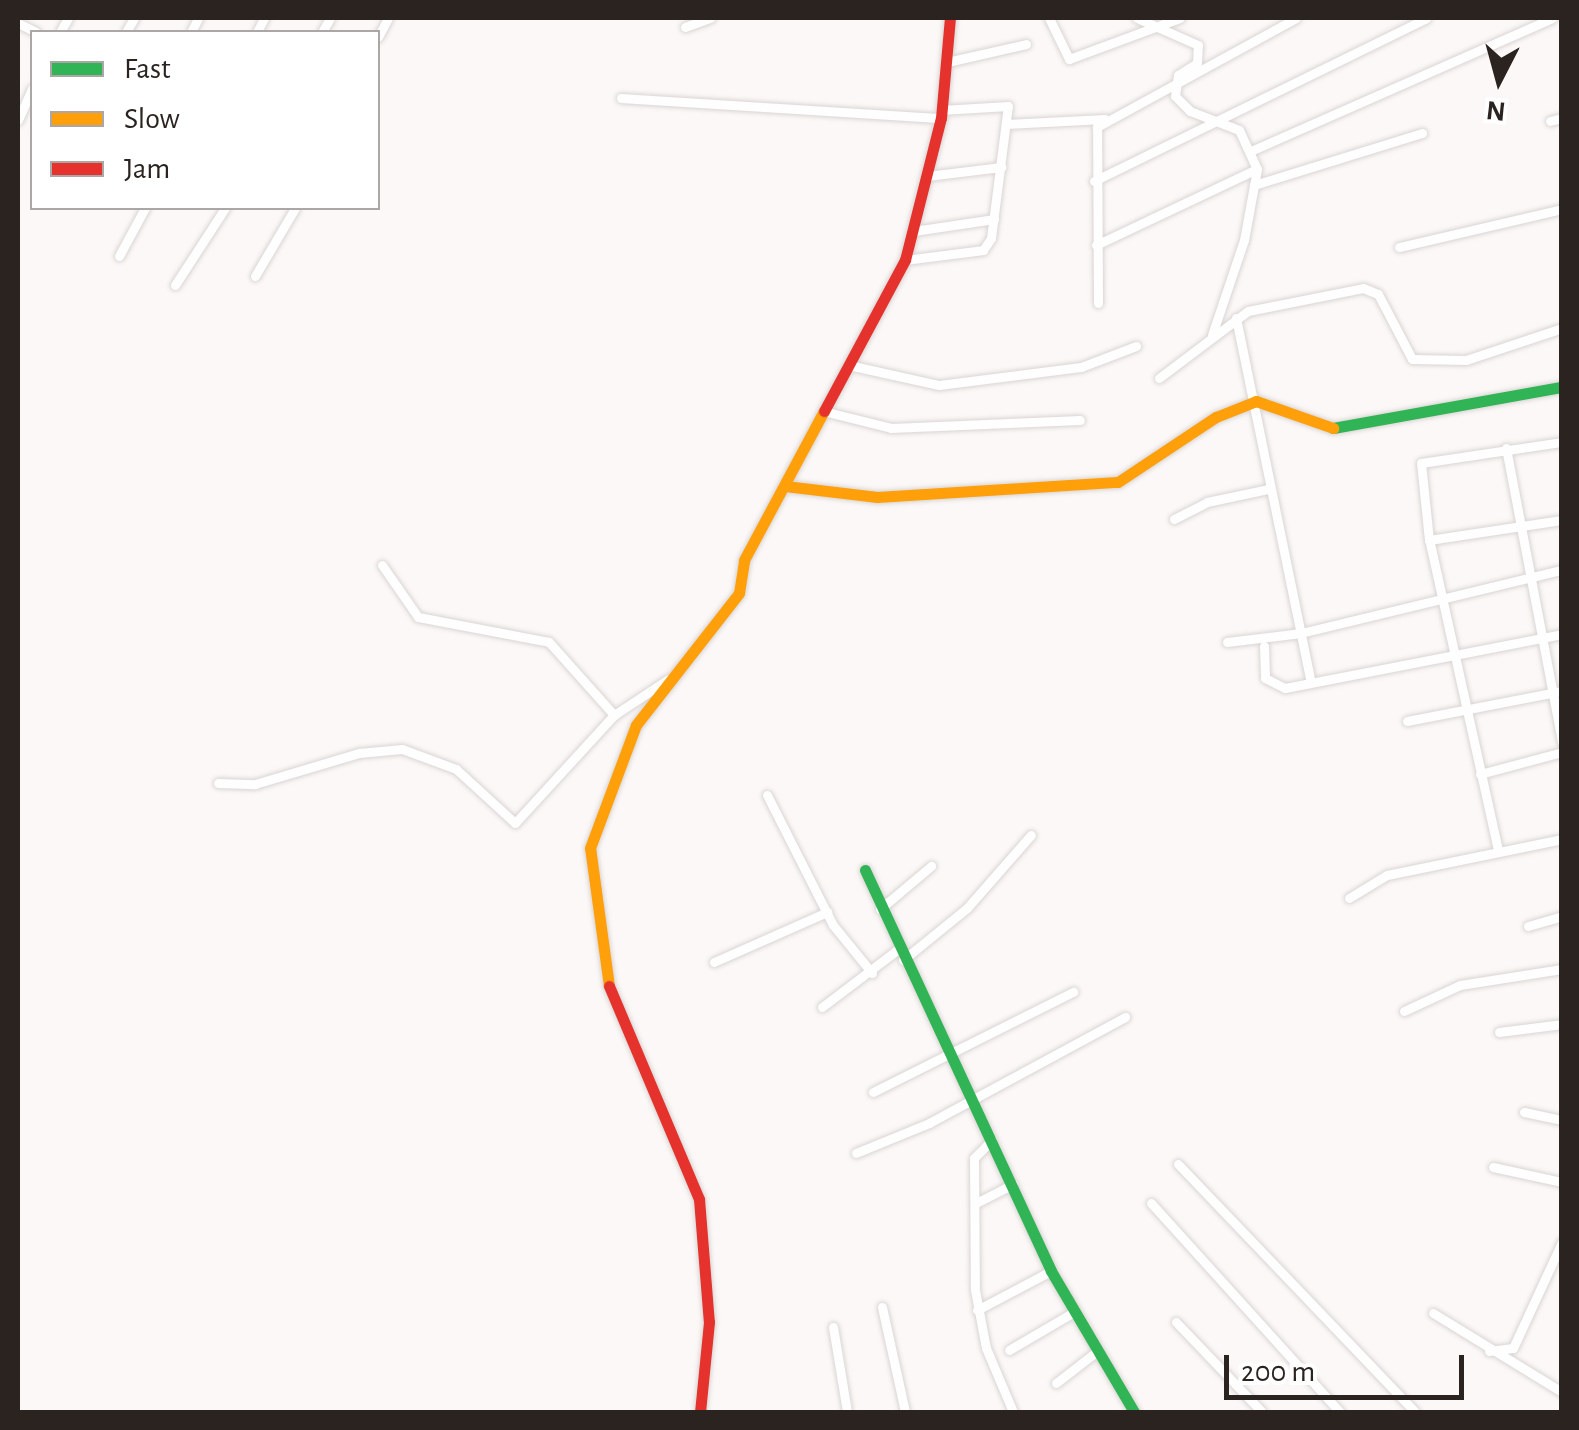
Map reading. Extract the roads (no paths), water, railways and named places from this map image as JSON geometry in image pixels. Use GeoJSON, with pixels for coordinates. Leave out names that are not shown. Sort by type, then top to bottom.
{"type":"FeatureCollection","features":[{"type":"Feature","properties":{"kind":"street"},"geometry":{"type":"LineString","coordinates":[[685,27],[710,18]]}},
{"type":"Feature","properties":{"kind":"street"},"geometry":{"type":"LineString","coordinates":[[700,1412],[709,1309],[699,1199],[616,1015],[590,863],[617,766],[667,680],[739,593],[744,560],[853,366],[905,260],[941,114],[950,18]]}},
{"type":"Feature","properties":{"kind":"street"},"geometry":{"type":"LineString","coordinates":[[1049,18],[1069,59],[1180,18]]}},
{"type":"Feature","properties":{"kind":"street"},"geometry":{"type":"LineString","coordinates":[[1137,18],[1154,30],[1176,29],[1198,45],[1197,63],[1174,83]]}},
{"type":"Feature","properties":{"kind":"street"},"geometry":{"type":"LineString","coordinates":[[1098,303],[1093,136],[1108,120],[1296,18]]}},
{"type":"Feature","properties":{"kind":"street"},"geometry":{"type":"LineString","coordinates":[[1094,181],[1426,18]]}},
{"type":"Feature","properties":{"kind":"street"},"geometry":{"type":"LineString","coordinates":[[1253,150],[1552,18]]}},
{"type":"Feature","properties":{"kind":"street"},"geometry":{"type":"LineString","coordinates":[[947,62],[1026,44]]}},
{"type":"Feature","properties":{"kind":"street"},"geometry":{"type":"LineString","coordinates":[[1174,83],[1180,104],[1220,118],[1253,150],[1257,169],[1210,339]]}},
{"type":"Feature","properties":{"kind":"street"},"geometry":{"type":"LineString","coordinates":[[18,120],[30,93]]}},
{"type":"Feature","properties":{"kind":"street"},"geometry":{"type":"LineString","coordinates":[[620,98],[941,114],[1005,104],[994,219],[982,250],[905,260]]}},
{"type":"Feature","properties":{"kind":"street"},"geometry":{"type":"LineString","coordinates":[[1550,121],[1562,118]]}},
{"type":"Feature","properties":{"kind":"street"},"geometry":{"type":"LineString","coordinates":[[1006,124],[1108,120]]}},
{"type":"Feature","properties":{"kind":"street"},"geometry":{"type":"LineString","coordinates":[[1254,185],[1422,133]]}},
{"type":"Feature","properties":{"kind":"street"},"geometry":{"type":"LineString","coordinates":[[927,176],[1001,167]]}},
{"type":"Feature","properties":{"kind":"street"},"geometry":{"type":"LineString","coordinates":[[1096,245],[1257,169]]}},
{"type":"Feature","properties":{"kind":"street"},"geometry":{"type":"LineString","coordinates":[[1399,247],[1562,209]]}},
{"type":"Feature","properties":{"kind":"street"},"geometry":{"type":"LineString","coordinates":[[118,256],[144,210]]}},
{"type":"Feature","properties":{"kind":"street"},"geometry":{"type":"LineString","coordinates":[[175,285],[224,210]]}},
{"type":"Feature","properties":{"kind":"street"},"geometry":{"type":"LineString","coordinates":[[256,276],[294,210]]}},
{"type":"Feature","properties":{"kind":"street"},"geometry":{"type":"LineString","coordinates":[[914,231],[994,219]]}},
{"type":"Feature","properties":{"kind":"street"},"geometry":{"type":"LineString","coordinates":[[1158,378],[1236,318],[1259,306],[1372,289],[1404,355],[1433,361],[1466,360],[1562,328]]}},
{"type":"Feature","properties":{"kind":"street"},"geometry":{"type":"LineString","coordinates":[[1236,318],[1256,401],[1268,490],[1311,682]]}},
{"type":"Feature","properties":{"kind":"street"},"geometry":{"type":"LineString","coordinates":[[853,366],[939,385],[1080,367],[1136,346]]}},
{"type":"Feature","properties":{"kind":"street"},"geometry":{"type":"LineString","coordinates":[[784,486],[877,497],[1118,482],[1216,417],[1256,401],[1334,428],[1562,387]]}},
{"type":"Feature","properties":{"kind":"street"},"geometry":{"type":"LineString","coordinates":[[827,412],[891,428],[1080,420]]}},
{"type":"Feature","properties":{"kind":"street"},"geometry":{"type":"LineString","coordinates":[[1498,850],[1430,540],[1421,463],[1562,442]]}},
{"type":"Feature","properties":{"kind":"street"},"geometry":{"type":"LineString","coordinates":[[1506,448],[1532,576],[1538,639],[1556,693],[1562,742]]}},
{"type":"Feature","properties":{"kind":"street"},"geometry":{"type":"LineString","coordinates":[[1174,519],[1207,502],[1268,490]]}},
{"type":"Feature","properties":{"kind":"street"},"geometry":{"type":"LineString","coordinates":[[1430,540],[1562,520]]}},
{"type":"Feature","properties":{"kind":"street"},"geometry":{"type":"LineString","coordinates":[[382,565],[418,617],[549,642],[614,715]]}},
{"type":"Feature","properties":{"kind":"street"},"geometry":{"type":"LineString","coordinates":[[1227,642],[1301,633],[1562,570]]}},
{"type":"Feature","properties":{"kind":"street"},"geometry":{"type":"LineString","coordinates":[[1264,646],[1270,684],[1311,682],[1562,634]]}},
{"type":"Feature","properties":{"kind":"street"},"geometry":{"type":"LineString","coordinates":[[218,782],[255,784],[359,753],[402,749],[438,758],[515,823],[614,715],[667,680]]}},
{"type":"Feature","properties":{"kind":"street"},"geometry":{"type":"LineString","coordinates":[[1407,720],[1556,693]]}},
{"type":"Feature","properties":{"kind":"street"},"geometry":{"type":"LineString","coordinates":[[1480,774],[1562,752]]}},
{"type":"Feature","properties":{"kind":"street"},"geometry":{"type":"LineString","coordinates":[[767,796],[826,912],[872,973]]}},
{"type":"Feature","properties":{"kind":"street"},"geometry":{"type":"LineString","coordinates":[[822,1007],[967,908],[1031,835]]}},
{"type":"Feature","properties":{"kind":"street"},"geometry":{"type":"LineString","coordinates":[[1349,898],[1387,875],[1562,839]]}},
{"type":"Feature","properties":{"kind":"street"},"geometry":{"type":"LineString","coordinates":[[880,908],[931,866]]}},
{"type":"Feature","properties":{"kind":"street"},"geometry":{"type":"LineString","coordinates":[[865,870],[900,955],[974,1101],[1051,1271],[1072,1313],[1134,1412]]}},
{"type":"Feature","properties":{"kind":"street"},"geometry":{"type":"LineString","coordinates":[[714,962],[826,912]]}},
{"type":"Feature","properties":{"kind":"street"},"geometry":{"type":"LineString","coordinates":[[1528,926],[1562,916]]}},
{"type":"Feature","properties":{"kind":"street"},"geometry":{"type":"LineString","coordinates":[[1404,1011],[1460,986],[1562,969]]}},
{"type":"Feature","properties":{"kind":"street"},"geometry":{"type":"LineString","coordinates":[[873,1092],[1073,992]]}},
{"type":"Feature","properties":{"kind":"street"},"geometry":{"type":"LineString","coordinates":[[856,1152],[974,1101],[1124,1017]]}},
{"type":"Feature","properties":{"kind":"street"},"geometry":{"type":"LineString","coordinates":[[1499,1032],[1562,1024]]}},
{"type":"Feature","properties":{"kind":"street"},"geometry":{"type":"LineString","coordinates":[[1524,1112],[1562,1120]]}},
{"type":"Feature","properties":{"kind":"street"},"geometry":{"type":"LineString","coordinates":[[992,1140],[974,1158],[978,1202],[977,1310],[1013,1412]]}},
{"type":"Feature","properties":{"kind":"street"},"geometry":{"type":"LineString","coordinates":[[1178,1164],[1415,1412]]}},
{"type":"Feature","properties":{"kind":"street"},"geometry":{"type":"LineString","coordinates":[[1493,1167],[1562,1182]]}},
{"type":"Feature","properties":{"kind":"street"},"geometry":{"type":"LineString","coordinates":[[978,1202],[1012,1184]]}},
{"type":"Feature","properties":{"kind":"street"},"geometry":{"type":"LineString","coordinates":[[1151,1203],[1340,1412]]}},
{"type":"Feature","properties":{"kind":"street"},"geometry":{"type":"LineString","coordinates":[[1489,1351],[1513,1348],[1562,1242]]}},
{"type":"Feature","properties":{"kind":"street"},"geometry":{"type":"LineString","coordinates":[[977,1310],[1051,1271]]}},
{"type":"Feature","properties":{"kind":"street"},"geometry":{"type":"LineString","coordinates":[[882,1308],[905,1412]]}},
{"type":"Feature","properties":{"kind":"street"},"geometry":{"type":"LineString","coordinates":[[1009,1350],[1072,1313]]}},
{"type":"Feature","properties":{"kind":"street"},"geometry":{"type":"LineString","coordinates":[[1434,1313],[1489,1351],[1562,1392]]}},
{"type":"Feature","properties":{"kind":"street"},"geometry":{"type":"LineString","coordinates":[[1176,1322],[1262,1412]]}},
{"type":"Feature","properties":{"kind":"street"},"geometry":{"type":"LineString","coordinates":[[833,1327],[847,1412]]}},
{"type":"Feature","properties":{"kind":"street"},"geometry":{"type":"LineString","coordinates":[[1056,1384],[1096,1352]]}}]}
